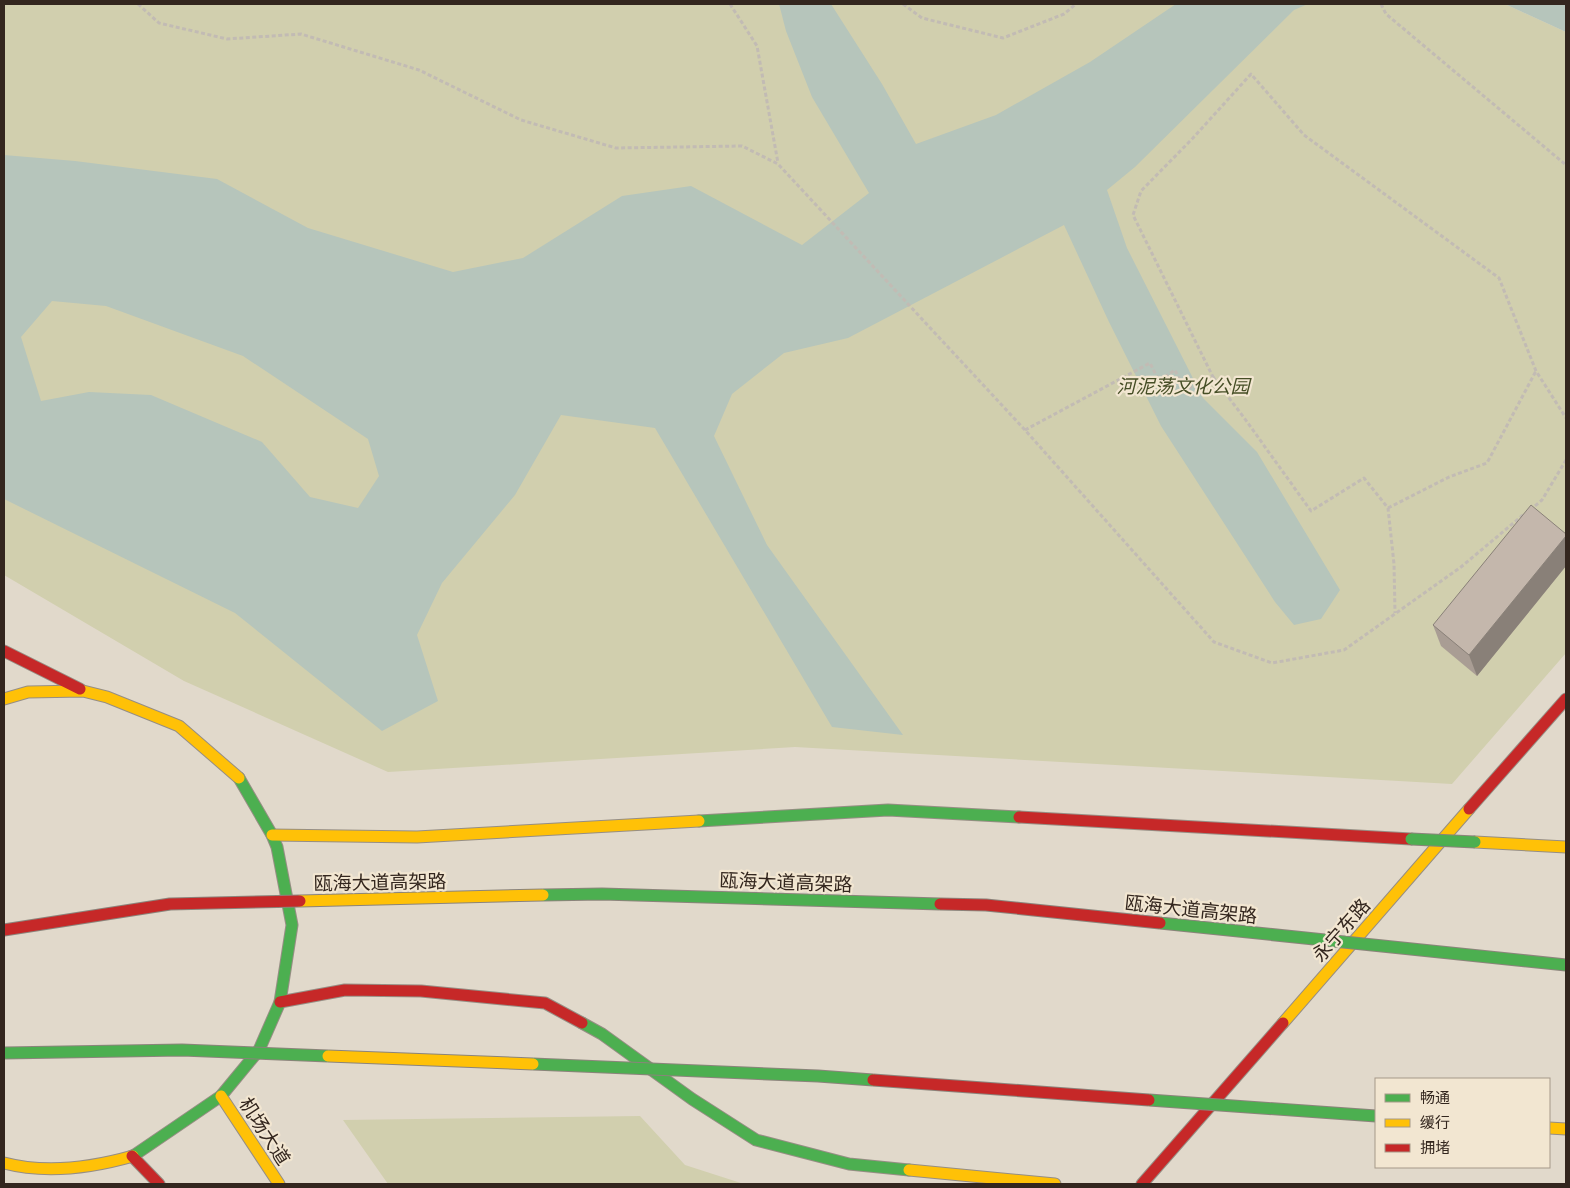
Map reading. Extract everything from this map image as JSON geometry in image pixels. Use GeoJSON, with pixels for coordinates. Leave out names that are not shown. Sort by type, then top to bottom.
{"type":"FeatureCollection","features":[{"type":"Feature","properties":{"kind":"main road"},"geometry":{"type":"LineString","coordinates":[[4,651],[83,691],[107,697],[179,726],[238,778],[272,835],[277,847],[292,925],[280,1002],[259,1050],[221,1096],[132,1156],[79,1168],[23,1168],[4,1163]]}},
{"type":"Feature","properties":{"kind":"main road"},"geometry":{"type":"LineString","coordinates":[[4,699],[28,692],[83,691]]}},
{"type":"Feature","properties":{"kind":"main road","name":"永宁东路"},"geometry":{"type":"LineString","coordinates":[[1142,1184],[1566,699]]}},
{"type":"Feature","properties":{"kind":"main road"},"geometry":{"type":"LineString","coordinates":[[272,835],[417,837],[888,810],[1566,847]]}},
{"type":"Feature","properties":{"kind":"main road","name":"瓯海大道高架路"},"geometry":{"type":"LineString","coordinates":[[4,930],[170,904],[602,894],[986,905],[1566,965]]}},
{"type":"Feature","properties":{"kind":"main road"},"geometry":{"type":"LineString","coordinates":[[280,1002],[345,990],[421,990],[545,1003],[602,1034],[692,1099],[756,1140],[849,1164],[1055,1184]]}},
{"type":"Feature","properties":{"kind":"main road"},"geometry":{"type":"LineString","coordinates":[[4,1053],[182,1050],[808,1076],[1375,1116]]}},
{"type":"Feature","properties":{"kind":"main road","name":"机场大道"},"geometry":{"type":"LineString","coordinates":[[221,1096],[279,1184]]}},
{"type":"Feature","properties":{"kind":"main road"},"geometry":{"type":"LineString","coordinates":[[1550,1128],[1566,1129]]}},
{"type":"Feature","properties":{"kind":"main road"},"geometry":{"type":"LineString","coordinates":[[132,1156],[159,1184]]}},
{"type":"Feature","properties":{"kind":"path"},"geometry":{"type":"LineString","coordinates":[[138,4],[159,23],[227,39],[301,34],[338,45],[419,70],[521,120],[616,148],[742,146],[778,164],[1025,430],[1214,642],[1272,663],[1344,650],[1462,567],[1542,500],[1566,460]]}},
{"type":"Feature","properties":{"kind":"path"},"geometry":{"type":"LineString","coordinates":[[730,4],[757,46],[778,164]]}},
{"type":"Feature","properties":{"kind":"path"},"geometry":{"type":"LineString","coordinates":[[903,4],[922,18],[1003,38],[1064,14],[1076,4]]}},
{"type":"Feature","properties":{"kind":"path"},"geometry":{"type":"LineString","coordinates":[[1380,4],[1386,14],[1566,165]]}},
{"type":"Feature","properties":{"kind":"path"},"geometry":{"type":"LineString","coordinates":[[1395,613],[1394,564],[1388,508],[1364,478],[1311,512],[1213,377],[1133,215],[1142,191],[1252,74],[1304,135],[1499,278],[1536,371],[1566,418]]}},
{"type":"Feature","properties":{"kind":"path"},"geometry":{"type":"LineString","coordinates":[[1025,430],[1150,363],[1159,380],[1175,370],[1184,390],[1213,377]]}},
{"type":"Feature","properties":{"kind":"path"},"geometry":{"type":"LineString","coordinates":[[1388,508],[1449,477],[1487,463],[1536,371]]}},
{"type":"Feature","properties":{"kind":"green space","name":"河泥荡文化公园"},"geometry":{"type":"Polygon","coordinates":[[[4,4],[1505,4],[1566,32],[1566,653],[1452,784],[795,747],[388,772],[184,681],[4,575],[4,4]]]}},
{"type":"Feature","properties":{"kind":"green space"},"geometry":{"type":"Polygon","coordinates":[[[640,1116],[685,1165],[744,1184],[388,1184],[343,1120],[640,1116]]]}},
{"type":"Feature","properties":{"kind":"shaded area"},"geometry":{"type":"Polygon","coordinates":[[[779,4],[831,4],[882,84],[916,144],[996,115],[1090,62],[1176,4],[1308,4],[1294,10],[1135,167],[1107,190],[1127,248],[1203,398],[1257,452],[1340,590],[1321,619],[1294,625],[1275,602],[1161,426],[1109,322],[1064,225],[848,338],[784,353],[732,394],[714,436],[767,545],[903,735],[832,727],[655,428],[561,415],[515,495],[442,583],[417,635],[438,701],[382,731],[235,613],[4,499],[4,155],[75,161],[217,179],[308,228],[453,272],[523,258],[622,196],[691,186],[802,245],[869,193],[812,97],[786,31],[779,4]],[[52,301],[21,337],[41,401],[89,392],[151,395],[262,442],[310,497],[358,508],[379,476],[368,439],[243,356],[106,306],[52,301]]]}},
{"type":"Feature","properties":{"kind":"shaded area"},"geometry":{"type":"Polygon","coordinates":[[[1505,4],[1566,4],[1566,32],[1505,4]]]}},
{"type":"Feature","properties":{"kind":"building"},"geometry":{"type":"Polygon","coordinates":[[[1531,505],[1566,536],[1469,655],[1433,625],[1531,505]]]}},
{"type":"Feature","properties":{"kind":"traffic: fast"},"geometry":{"type":"LineString","coordinates":[[133,1156],[221,1096],[259,1050],[280,1002],[292,925],[277,847],[239,778]]}},
{"type":"Feature","properties":{"kind":"traffic: fast"},"geometry":{"type":"LineString","coordinates":[[699,821],[888,810],[1019,817]]}},
{"type":"Feature","properties":{"kind":"traffic: fast"},"geometry":{"type":"LineString","coordinates":[[1411,839],[1475,842]]}},
{"type":"Feature","properties":{"kind":"traffic: fast"},"geometry":{"type":"LineString","coordinates":[[543,895],[602,894],[940,904]]}},
{"type":"Feature","properties":{"kind":"traffic: fast"},"geometry":{"type":"LineString","coordinates":[[1160,923],[1566,965]]}},
{"type":"Feature","properties":{"kind":"traffic: fast"},"geometry":{"type":"LineString","coordinates":[[582,1023],[602,1034],[692,1099],[756,1140],[849,1164],[909,1170]]}},
{"type":"Feature","properties":{"kind":"traffic: fast"},"geometry":{"type":"LineString","coordinates":[[4,1053],[182,1050],[328,1056]]}},
{"type":"Feature","properties":{"kind":"traffic: fast"},"geometry":{"type":"LineString","coordinates":[[533,1064],[873,1080]]}},
{"type":"Feature","properties":{"kind":"traffic: fast"},"geometry":{"type":"LineString","coordinates":[[1149,1100],[1375,1116]]}},
{"type":"Feature","properties":{"kind":"traffic: slow"},"geometry":{"type":"LineString","coordinates":[[4,699],[28,692],[83,691],[107,697],[179,726],[239,778]]}},
{"type":"Feature","properties":{"kind":"traffic: slow"},"geometry":{"type":"LineString","coordinates":[[1283,1023],[1469,809]]}},
{"type":"Feature","properties":{"kind":"traffic: slow"},"geometry":{"type":"LineString","coordinates":[[272,835],[417,837],[699,821]]}},
{"type":"Feature","properties":{"kind":"traffic: slow"},"geometry":{"type":"LineString","coordinates":[[1475,842],[1566,847]]}},
{"type":"Feature","properties":{"kind":"traffic: slow"},"geometry":{"type":"LineString","coordinates":[[300,901],[543,895]]}},
{"type":"Feature","properties":{"kind":"traffic: slow"},"geometry":{"type":"LineString","coordinates":[[328,1056],[533,1064]]}},
{"type":"Feature","properties":{"kind":"traffic: slow"},"geometry":{"type":"LineString","coordinates":[[221,1096],[279,1184]]}},
{"type":"Feature","properties":{"kind":"traffic: slow"},"geometry":{"type":"LineString","coordinates":[[1550,1128],[1566,1129]]}},
{"type":"Feature","properties":{"kind":"traffic: slow"},"geometry":{"type":"LineString","coordinates":[[4,1163],[52,1169],[101,1164],[133,1156]]}},
{"type":"Feature","properties":{"kind":"traffic: slow"},"geometry":{"type":"LineString","coordinates":[[909,1170],[1055,1184]]}},
{"type":"Feature","properties":{"kind":"traffic: jam"},"geometry":{"type":"LineString","coordinates":[[4,651],[80,689]]}},
{"type":"Feature","properties":{"kind":"traffic: jam"},"geometry":{"type":"LineString","coordinates":[[1469,809],[1566,699]]}},
{"type":"Feature","properties":{"kind":"traffic: jam"},"geometry":{"type":"LineString","coordinates":[[1019,817],[1411,839]]}},
{"type":"Feature","properties":{"kind":"traffic: jam"},"geometry":{"type":"LineString","coordinates":[[4,930],[170,904],[300,901]]}},
{"type":"Feature","properties":{"kind":"traffic: jam"},"geometry":{"type":"LineString","coordinates":[[940,904],[986,905],[1160,923]]}},
{"type":"Feature","properties":{"kind":"traffic: jam"},"geometry":{"type":"LineString","coordinates":[[280,1002],[345,990],[421,991],[545,1003],[582,1023]]}},
{"type":"Feature","properties":{"kind":"traffic: jam"},"geometry":{"type":"LineString","coordinates":[[1142,1184],[1283,1023]]}},
{"type":"Feature","properties":{"kind":"traffic: jam"},"geometry":{"type":"LineString","coordinates":[[873,1080],[1149,1100]]}},
{"type":"Feature","properties":{"kind":"traffic: jam"},"geometry":{"type":"LineString","coordinates":[[132,1156],[159,1184]]}}]}
